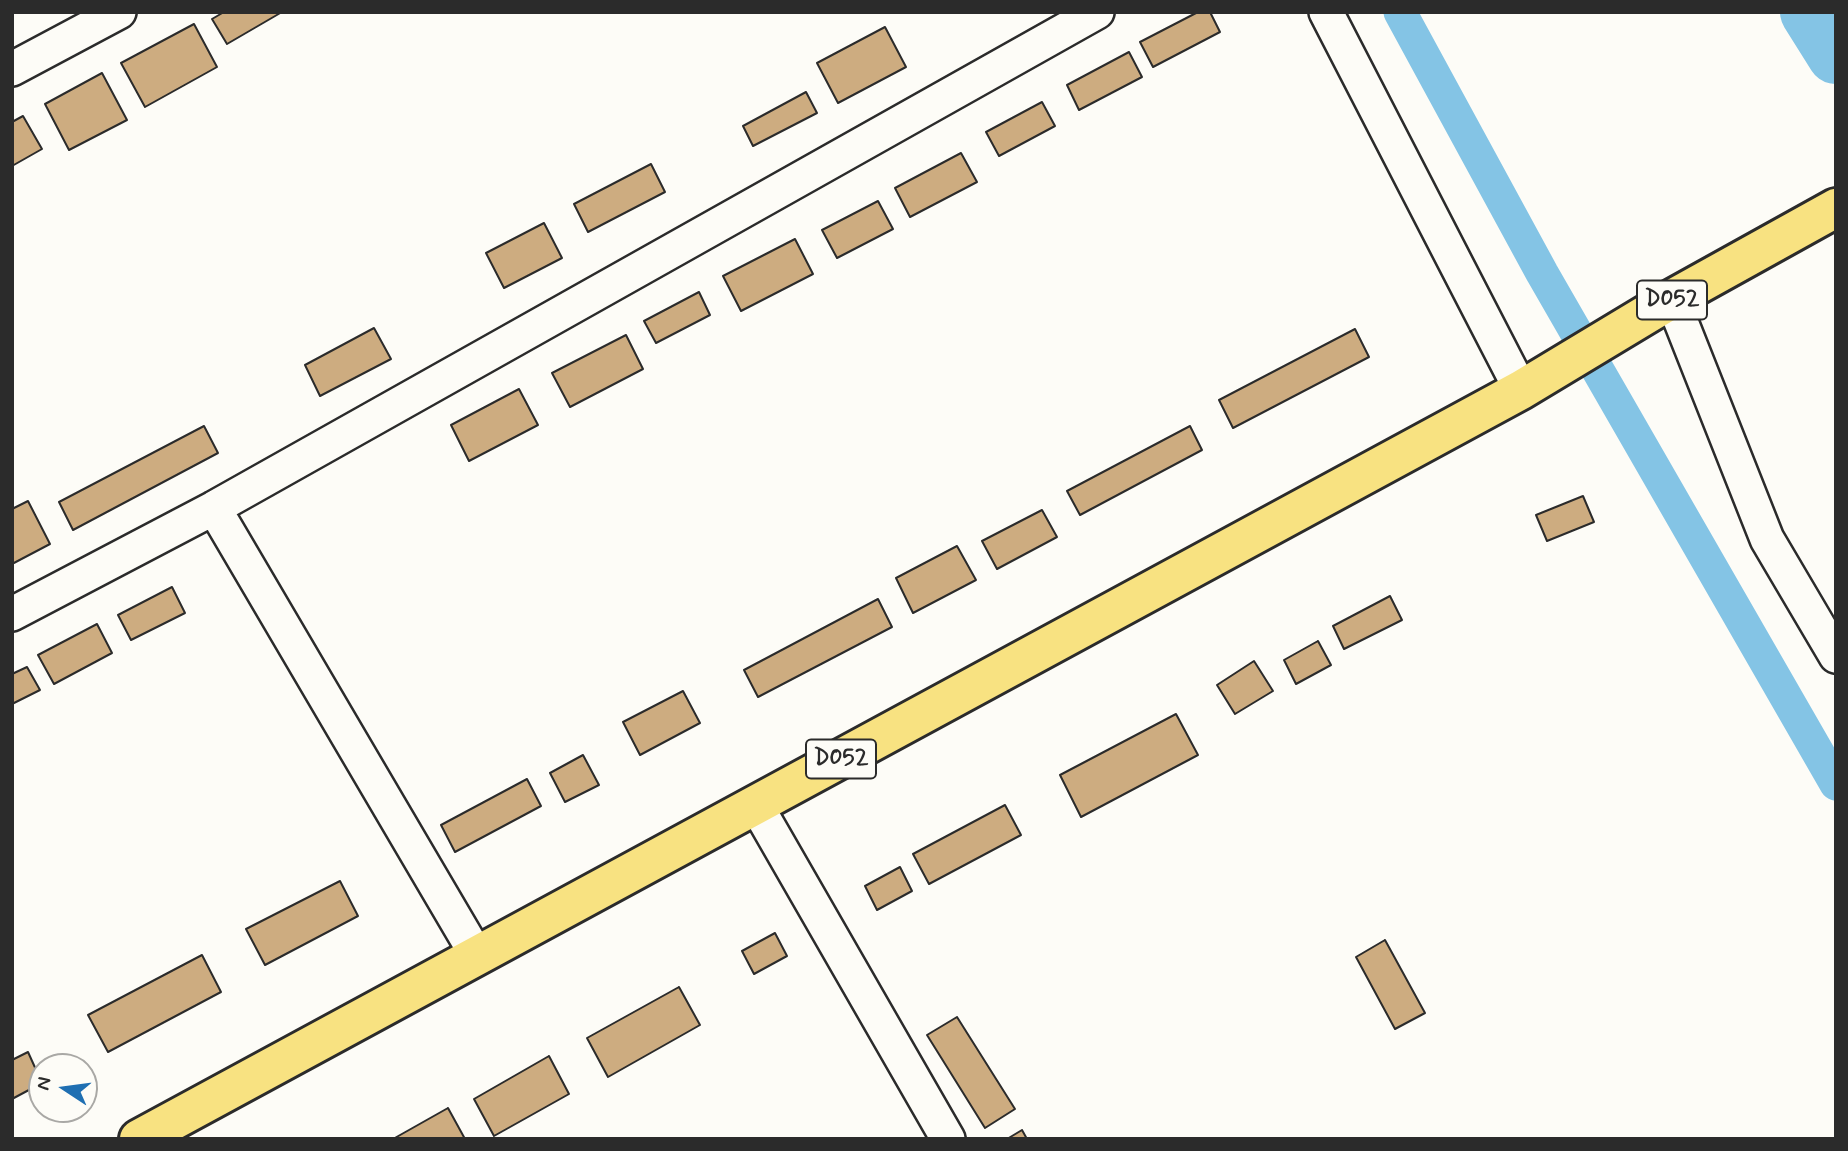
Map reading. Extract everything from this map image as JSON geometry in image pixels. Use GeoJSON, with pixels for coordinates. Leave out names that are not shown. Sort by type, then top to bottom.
{"type":"FeatureCollection","features":[{"type":"Feature","properties":{"kind":"main road","name":"D052"},"geometry":{"type":"LineString","coordinates":[[139,1139],[1532,384],[1672,299],[1836,208]]}},
{"type":"Feature","properties":{"kind":"street"},"geometry":{"type":"LineString","coordinates":[[12,69],[119,12]]}},
{"type":"Feature","properties":{"kind":"street"},"geometry":{"type":"LineString","coordinates":[[12,614],[214,508],[1097,12]]}},
{"type":"Feature","properties":{"kind":"street"},"geometry":{"type":"LineString","coordinates":[[1326,12],[1532,384]]}},
{"type":"Feature","properties":{"kind":"street"},"geometry":{"type":"LineString","coordinates":[[1672,299],[1767,539],[1836,656]]}},
{"type":"Feature","properties":{"kind":"street"},"geometry":{"type":"LineString","coordinates":[[214,508],[476,954]]}},
{"type":"Feature","properties":{"kind":"street"},"geometry":{"type":"LineString","coordinates":[[756,805],[948,1139]]}},
{"type":"Feature","properties":{"kind":"building"},"geometry":{"type":"Polygon","coordinates":[[[224,12],[282,12],[227,44],[212,19],[224,12]]]}},
{"type":"Feature","properties":{"kind":"building"},"geometry":{"type":"Polygon","coordinates":[[[1198,12],[1210,12],[1220,32],[1153,67],[1140,42],[1198,12]]]}},
{"type":"Feature","properties":{"kind":"building"},"geometry":{"type":"Polygon","coordinates":[[[194,24],[217,67],[145,107],[121,63],[194,24]]]}},
{"type":"Feature","properties":{"kind":"building"},"geometry":{"type":"Polygon","coordinates":[[[885,27],[906,67],[838,103],[817,63],[885,27]]]}},
{"type":"Feature","properties":{"kind":"building"},"geometry":{"type":"Polygon","coordinates":[[[1129,52],[1142,77],[1079,110],[1067,85],[1129,52]]]}},
{"type":"Feature","properties":{"kind":"building"},"geometry":{"type":"Polygon","coordinates":[[[102,73],[127,120],[69,150],[45,104],[102,73]]]}},
{"type":"Feature","properties":{"kind":"building"},"geometry":{"type":"Polygon","coordinates":[[[806,92],[817,113],[753,146],[743,126],[806,92]]]}},
{"type":"Feature","properties":{"kind":"building"},"geometry":{"type":"Polygon","coordinates":[[[1042,102],[1055,126],[999,156],[986,132],[1042,102]]]}},
{"type":"Feature","properties":{"kind":"building"},"geometry":{"type":"Polygon","coordinates":[[[23,116],[42,149],[12,166],[12,122],[23,116]]]}},
{"type":"Feature","properties":{"kind":"building"},"geometry":{"type":"Polygon","coordinates":[[[961,153],[977,182],[910,217],[895,188],[961,153]]]}},
{"type":"Feature","properties":{"kind":"building"},"geometry":{"type":"Polygon","coordinates":[[[651,164],[665,192],[588,232],[574,204],[651,164]]]}},
{"type":"Feature","properties":{"kind":"building"},"geometry":{"type":"Polygon","coordinates":[[[878,201],[893,229],[837,258],[822,230],[878,201]]]}},
{"type":"Feature","properties":{"kind":"building"},"geometry":{"type":"Polygon","coordinates":[[[544,223],[562,258],[504,288],[486,253],[544,223]]]}},
{"type":"Feature","properties":{"kind":"building"},"geometry":{"type":"Polygon","coordinates":[[[795,239],[813,274],[741,311],[723,276],[795,239]]]}},
{"type":"Feature","properties":{"kind":"building"},"geometry":{"type":"Polygon","coordinates":[[[699,292],[710,315],[656,343],[644,321],[699,292]]]}},
{"type":"Feature","properties":{"kind":"building"},"geometry":{"type":"Polygon","coordinates":[[[374,328],[391,359],[320,396],[305,365],[374,328]]]}},
{"type":"Feature","properties":{"kind":"building"},"geometry":{"type":"Polygon","coordinates":[[[1355,329],[1369,357],[1233,428],[1219,400],[1355,329]]]}},
{"type":"Feature","properties":{"kind":"building"},"geometry":{"type":"Polygon","coordinates":[[[626,335],[643,369],[570,407],[552,373],[626,335]]]}},
{"type":"Feature","properties":{"kind":"building"},"geometry":{"type":"Polygon","coordinates":[[[519,389],[538,425],[469,461],[451,425],[519,389]]]}},
{"type":"Feature","properties":{"kind":"building"},"geometry":{"type":"Polygon","coordinates":[[[204,426],[218,453],[73,530],[59,502],[204,426]]]}},
{"type":"Feature","properties":{"kind":"building"},"geometry":{"type":"Polygon","coordinates":[[[1190,426],[1202,450],[1080,515],[1067,491],[1190,426]]]}},
{"type":"Feature","properties":{"kind":"building"},"geometry":{"type":"Polygon","coordinates":[[[1583,496],[1594,522],[1547,541],[1536,515],[1583,496]]]}},
{"type":"Feature","properties":{"kind":"building"},"geometry":{"type":"Polygon","coordinates":[[[28,501],[50,544],[12,564],[12,509],[28,501]]]}},
{"type":"Feature","properties":{"kind":"building"},"geometry":{"type":"Polygon","coordinates":[[[1042,510],[1057,537],[997,569],[982,541],[1042,510]]]}},
{"type":"Feature","properties":{"kind":"building"},"geometry":{"type":"Polygon","coordinates":[[[957,546],[976,580],[913,613],[896,578],[957,546]]]}},
{"type":"Feature","properties":{"kind":"building"},"geometry":{"type":"Polygon","coordinates":[[[172,587],[185,613],[131,640],[118,615],[172,587]]]}},
{"type":"Feature","properties":{"kind":"building"},"geometry":{"type":"Polygon","coordinates":[[[1390,596],[1402,620],[1344,649],[1333,626],[1390,596]]]}},
{"type":"Feature","properties":{"kind":"building"},"geometry":{"type":"Polygon","coordinates":[[[878,599],[892,627],[758,697],[744,670],[878,599]]]}},
{"type":"Feature","properties":{"kind":"building"},"geometry":{"type":"Polygon","coordinates":[[[97,624],[112,653],[54,684],[38,655],[97,624]]]}},
{"type":"Feature","properties":{"kind":"building"},"geometry":{"type":"Polygon","coordinates":[[[1318,641],[1331,665],[1296,684],[1284,660],[1318,641]]]}},
{"type":"Feature","properties":{"kind":"building"},"geometry":{"type":"Polygon","coordinates":[[[1254,661],[1273,691],[1235,714],[1217,685],[1254,661]]]}},
{"type":"Feature","properties":{"kind":"building"},"geometry":{"type":"Polygon","coordinates":[[[27,667],[40,690],[12,704],[12,674],[27,667]]]}},
{"type":"Feature","properties":{"kind":"building"},"geometry":{"type":"Polygon","coordinates":[[[683,691],[700,723],[640,755],[623,722],[683,691]]]}},
{"type":"Feature","properties":{"kind":"building"},"geometry":{"type":"Polygon","coordinates":[[[1176,714],[1198,755],[1081,817],[1060,775],[1176,714]]]}},
{"type":"Feature","properties":{"kind":"building"},"geometry":{"type":"Polygon","coordinates":[[[583,755],[599,785],[565,802],[550,773],[583,755]]]}},
{"type":"Feature","properties":{"kind":"building"},"geometry":{"type":"Polygon","coordinates":[[[527,779],[541,806],[455,852],[441,825],[527,779]]]}},
{"type":"Feature","properties":{"kind":"building"},"geometry":{"type":"Polygon","coordinates":[[[1005,805],[1021,835],[929,884],[913,854],[1005,805]]]}},
{"type":"Feature","properties":{"kind":"building"},"geometry":{"type":"Polygon","coordinates":[[[900,867],[912,891],[877,910],[865,886],[900,867]]]}},
{"type":"Feature","properties":{"kind":"building"},"geometry":{"type":"Polygon","coordinates":[[[340,881],[358,916],[265,965],[246,929],[340,881]]]}},
{"type":"Feature","properties":{"kind":"building"},"geometry":{"type":"Polygon","coordinates":[[[775,933],[787,956],[754,974],[742,951],[775,933]]]}},
{"type":"Feature","properties":{"kind":"building"},"geometry":{"type":"Polygon","coordinates":[[[1385,940],[1425,1013],[1395,1029],[1356,957],[1385,940]]]}},
{"type":"Feature","properties":{"kind":"building"},"geometry":{"type":"Polygon","coordinates":[[[202,955],[221,992],[108,1052],[88,1015],[202,955]]]}},
{"type":"Feature","properties":{"kind":"building"},"geometry":{"type":"Polygon","coordinates":[[[679,987],[700,1025],[608,1077],[587,1038],[679,987]]]}},
{"type":"Feature","properties":{"kind":"building"},"geometry":{"type":"Polygon","coordinates":[[[957,1017],[1015,1109],[985,1128],[927,1035],[957,1017]]]}},
{"type":"Feature","properties":{"kind":"building"},"geometry":{"type":"Polygon","coordinates":[[[28,1052],[28,1090],[12,1099],[12,1060],[28,1052]]]}},
{"type":"Feature","properties":{"kind":"building"},"geometry":{"type":"Polygon","coordinates":[[[549,1056],[569,1094],[494,1136],[474,1099],[549,1056]]]}},
{"type":"Feature","properties":{"kind":"building"},"geometry":{"type":"Polygon","coordinates":[[[448,1108],[465,1139],[393,1139],[448,1108]]]}},
{"type":"Feature","properties":{"kind":"building"},"geometry":{"type":"Polygon","coordinates":[[[1022,1130],[1027,1139],[1007,1139],[1022,1130]]]}},
{"type":"Feature","properties":{"kind":"waterway"},"geometry":{"type":"LineString","coordinates":[[1400,12],[1542,273],[1836,784]]}},
{"type":"Feature","properties":{"kind":"waterway"},"geometry":{"type":"LineString","coordinates":[[1809,12],[1836,55]]}}]}
